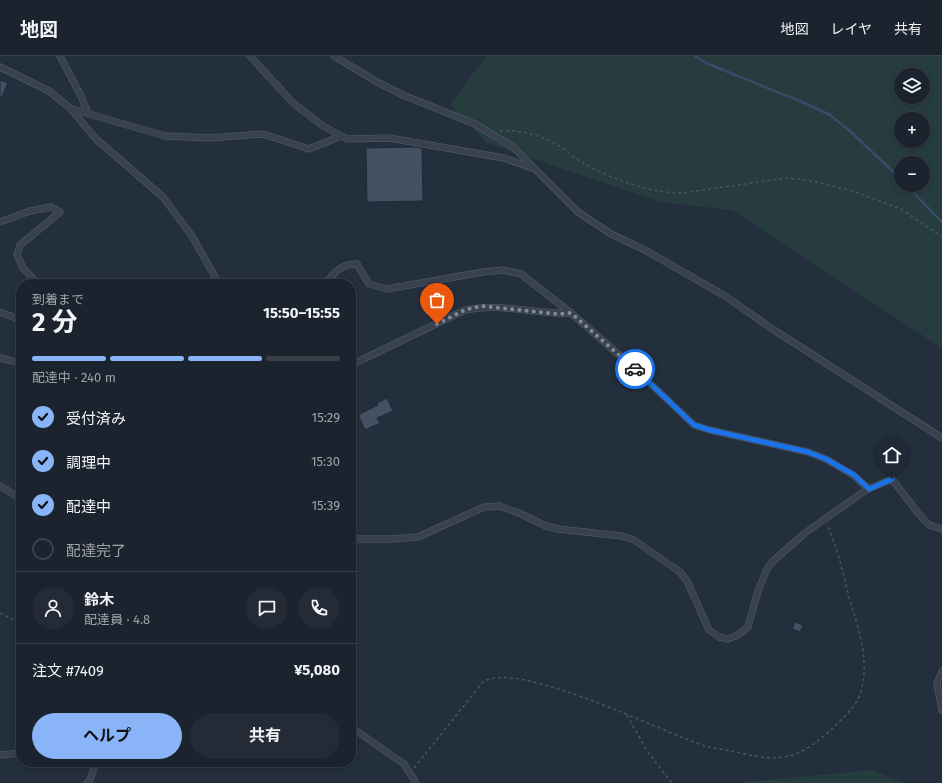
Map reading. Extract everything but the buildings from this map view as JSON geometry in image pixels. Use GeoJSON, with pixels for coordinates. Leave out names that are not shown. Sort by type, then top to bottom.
{"type":"FeatureCollection","features":[{"type":"Feature","properties":{"kind":"street"},"geometry":{"type":"LineString","coordinates":[[60,56],[81,96],[88,114]]}},
{"type":"Feature","properties":{"kind":"street"},"geometry":{"type":"LineString","coordinates":[[250,56],[293,103],[323,126],[347,139],[390,138],[504,158],[534,168]]}},
{"type":"Feature","properties":{"kind":"street"},"geometry":{"type":"LineString","coordinates":[[334,56],[383,85],[452,114],[488,132],[512,147],[578,212],[611,234],[645,250],[725,296],[771,328],[942,438]]}},
{"type":"Feature","properties":{"kind":"street"},"geometry":{"type":"LineString","coordinates":[[0,66],[49,91],[70,108],[96,139],[163,196],[192,236],[217,279]]}},
{"type":"Feature","properties":{"kind":"street"},"geometry":{"type":"LineString","coordinates":[[70,108],[164,136],[209,138],[263,134],[309,149],[341,136]]}},
{"type":"Feature","properties":{"kind":"street"},"geometry":{"type":"LineString","coordinates":[[0,222],[30,211],[51,207],[60,212],[20,245],[17,254],[23,268],[33,279]]}},
{"type":"Feature","properties":{"kind":"street"},"geometry":{"type":"LineString","coordinates":[[329,279],[336,271],[350,264],[357,264],[369,284],[387,289],[503,270],[521,274],[571,313],[633,367],[694,425],[808,452],[826,459],[854,475],[869,489]]}},
{"type":"Feature","properties":{"kind":"street"},"geometry":{"type":"LineString","coordinates":[[356,363],[465,310],[481,306],[494,306],[558,314],[571,313]]}},
{"type":"Feature","properties":{"kind":"street"},"geometry":{"type":"LineString","coordinates":[[0,312],[16,318]]}},
{"type":"Feature","properties":{"kind":"street"},"geometry":{"type":"LineString","coordinates":[[0,358],[16,362]]}},
{"type":"Feature","properties":{"kind":"street"},"geometry":{"type":"LineString","coordinates":[[356,539],[418,537],[484,507],[499,506],[519,513],[546,526],[558,529],[622,536],[634,540],[680,572],[687,581],[708,630],[719,637],[728,639],[738,635],[748,627],[758,591],[767,569],[773,561],[805,533],[869,489],[892,479],[929,525],[942,529]]}},
{"type":"Feature","properties":{"kind":"street"},"geometry":{"type":"LineString","coordinates":[[0,486],[16,496]]}},
{"type":"Feature","properties":{"kind":"street"},"geometry":{"type":"LineString","coordinates":[[942,671],[937,684],[942,710]]}},
{"type":"Feature","properties":{"kind":"street"},"geometry":{"type":"LineString","coordinates":[[356,730],[404,764],[416,783]]}},
{"type":"Feature","properties":{"kind":"street"},"geometry":{"type":"LineString","coordinates":[[0,755],[16,753]]}},
{"type":"Feature","properties":{"kind":"street"},"geometry":{"type":"LineString","coordinates":[[86,783],[90,780],[94,767]]}},
{"type":"Feature","properties":{"kind":"path"},"geometry":{"type":"LineString","coordinates":[[488,132],[509,130],[542,138],[600,172],[647,188],[667,193],[682,193],[787,178],[806,180],[853,191],[902,209],[942,237]]}},
{"type":"Feature","properties":{"kind":"path"},"geometry":{"type":"LineString","coordinates":[[410,773],[483,682],[488,678],[508,677],[528,680],[576,695],[708,747],[746,755],[781,757],[807,748],[824,736],[852,710],[860,694],[865,659],[836,545],[825,519]]}},
{"type":"Feature","properties":{"kind":"path"},"geometry":{"type":"LineString","coordinates":[[0,612],[16,621]]}},
{"type":"Feature","properties":{"kind":"path"},"geometry":{"type":"LineString","coordinates":[[627,715],[647,751],[672,783]]}},
{"type":"Feature","properties":{"kind":"green space"},"geometry":{"type":"Polygon","coordinates":[[[486,56],[942,56],[942,348],[731,210],[660,202],[487,143],[450,104],[486,56]]]}},
{"type":"Feature","properties":{"kind":"green space"},"geometry":{"type":"Polygon","coordinates":[[[872,770],[904,783],[744,783],[746,782],[872,770]]]}},
{"type":"Feature","properties":{"kind":"waterway"},"geometry":{"type":"LineString","coordinates":[[695,56],[706,63],[807,104],[830,115],[851,132],[894,172]]}},
{"type":"Feature","properties":{"kind":"waterway"},"geometry":{"type":"LineString","coordinates":[[913,192],[942,222]]}},
{"type":"Feature","properties":{"kind":"way so far"},"geometry":{"type":"LineString","coordinates":[[437,324],[465,310],[481,306],[494,306],[558,314],[571,313],[635,369]]}},
{"type":"Feature","properties":{"kind":"route"},"geometry":{"type":"LineString","coordinates":[[635,369],[694,425],[808,452],[826,459],[854,475],[869,489],[892,479]]}}]}
